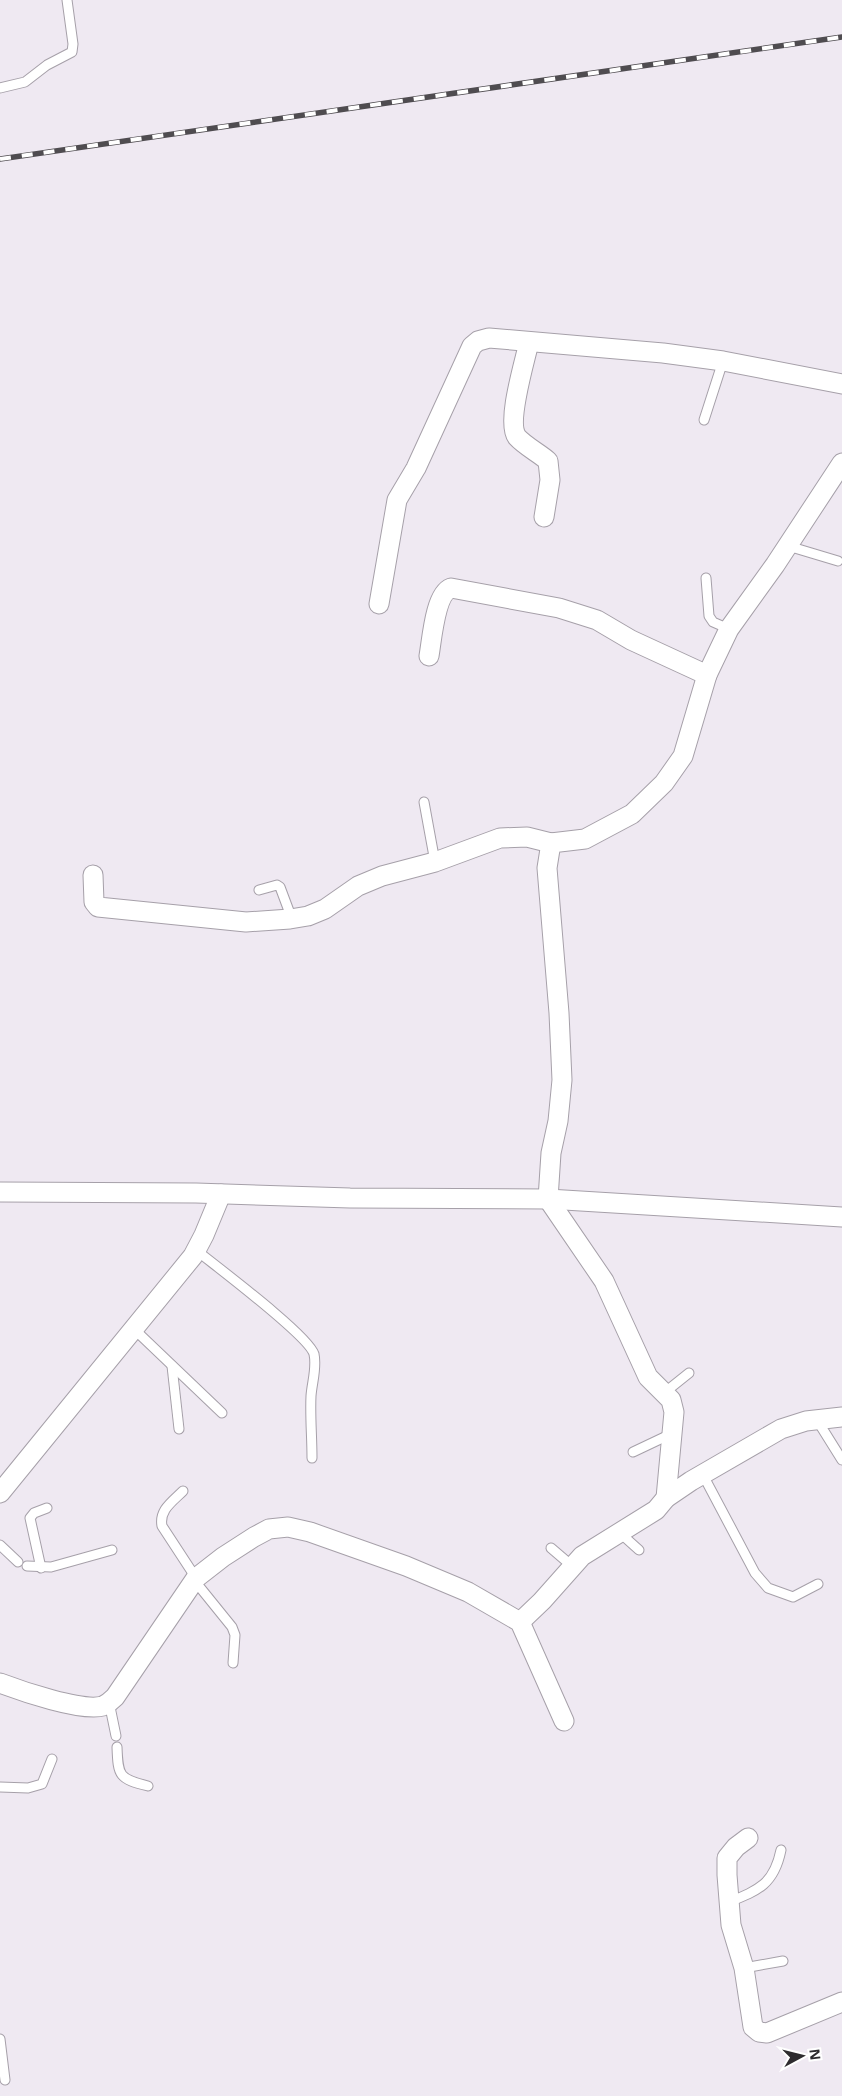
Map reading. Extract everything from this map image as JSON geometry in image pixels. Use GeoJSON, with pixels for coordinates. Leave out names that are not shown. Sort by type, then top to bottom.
{"type":"FeatureCollection","features":[{"type":"Feature","properties":{"kind":"street"},"geometry":{"type":"LineString","coordinates":[[379,604],[397,500],[416,468],[472,346],[478,341],[489,338],[724,361],[842,384]]}},
{"type":"Feature","properties":{"kind":"street"},"geometry":{"type":"LineString","coordinates":[[529,342],[514,415],[514,430],[518,437],[548,461],[550,480],[544,517]]}},
{"type":"Feature","properties":{"kind":"street"},"geometry":{"type":"LineString","coordinates":[[93,875],[94,902],[98,906],[246,922],[292,919],[308,916],[325,909],[358,886],[382,876],[435,862],[500,838],[527,837],[551,842],[585,840],[632,814],[664,783],[683,756],[707,674],[729,629],[788,546],[842,463]]}},
{"type":"Feature","properties":{"kind":"street"},"geometry":{"type":"LineString","coordinates":[[429,656],[440,598],[446,590],[451,588],[559,608],[597,620],[631,640],[707,674]]}},
{"type":"Feature","properties":{"kind":"street"},"geometry":{"type":"LineString","coordinates":[[551,842],[547,868],[560,1013],[562,1080],[558,1121],[551,1153],[548,1199],[604,1281],[648,1377],[671,1400],[674,1412],[666,1498]]}},
{"type":"Feature","properties":{"kind":"street"},"geometry":{"type":"LineString","coordinates":[[0,1192],[221,1194],[350,1198],[548,1199],[842,1217]]}},
{"type":"Feature","properties":{"kind":"street"},"geometry":{"type":"LineString","coordinates":[[0,1493],[196,1250],[221,1194]]}},
{"type":"Feature","properties":{"kind":"street"},"geometry":{"type":"LineString","coordinates":[[520,1622],[542,1601],[582,1556],[656,1510],[666,1498],[691,1481],[781,1429],[816,1419],[842,1417]]}},
{"type":"Feature","properties":{"kind":"street"},"geometry":{"type":"LineString","coordinates":[[0,1683],[31,1694],[91,1707],[104,1706],[115,1697],[195,1579],[223,1556],[254,1537],[269,1529],[288,1527],[310,1532],[406,1566],[468,1592],[520,1622],[564,1721]]}},
{"type":"Feature","properties":{"kind":"street"},"geometry":{"type":"LineString","coordinates":[[748,1838],[736,1846],[727,1858],[731,1925],[744,1968],[753,2026],[759,2032],[767,2033],[842,2002]]}},
{"type":"Feature","properties":{"kind":"lane"},"geometry":{"type":"LineString","coordinates":[[0,88],[25,82],[72,52],[74,44],[66,0]]}},
{"type":"Feature","properties":{"kind":"lane"},"geometry":{"type":"LineString","coordinates":[[704,420],[724,361]]}},
{"type":"Feature","properties":{"kind":"lane"},"geometry":{"type":"LineString","coordinates":[[788,546],[838,561]]}},
{"type":"Feature","properties":{"kind":"lane"},"geometry":{"type":"LineString","coordinates":[[706,578],[709,616],[713,622],[729,629]]}},
{"type":"Feature","properties":{"kind":"lane"},"geometry":{"type":"LineString","coordinates":[[424,802],[435,862]]}},
{"type":"Feature","properties":{"kind":"lane"},"geometry":{"type":"LineString","coordinates":[[259,890],[277,885],[280,887],[292,919]]}},
{"type":"Feature","properties":{"kind":"lane"},"geometry":{"type":"LineString","coordinates":[[196,1250],[289,1326],[309,1345],[314,1354],[315,1367],[310,1404],[312,1458]]}},
{"type":"Feature","properties":{"kind":"lane"},"geometry":{"type":"LineString","coordinates":[[134,1328],[222,1413]]}},
{"type":"Feature","properties":{"kind":"lane"},"geometry":{"type":"LineString","coordinates":[[172,1366],[179,1429]]}},
{"type":"Feature","properties":{"kind":"lane"},"geometry":{"type":"LineString","coordinates":[[664,1393],[689,1373]]}},
{"type":"Feature","properties":{"kind":"lane"},"geometry":{"type":"LineString","coordinates":[[816,1419],[842,1460]]}},
{"type":"Feature","properties":{"kind":"lane"},"geometry":{"type":"LineString","coordinates":[[634,1452],[671,1434]]}},
{"type":"Feature","properties":{"kind":"lane"},"geometry":{"type":"LineString","coordinates":[[704,1475],[755,1573],[768,1588],[793,1597],[818,1584]]}},
{"type":"Feature","properties":{"kind":"lane"},"geometry":{"type":"LineString","coordinates":[[182,1491],[162,1512],[162,1526],[195,1579],[232,1627],[235,1635],[232,1663]]}},
{"type":"Feature","properties":{"kind":"lane"},"geometry":{"type":"LineString","coordinates":[[41,1568],[30,1518],[34,1513],[47,1508]]}},
{"type":"Feature","properties":{"kind":"lane"},"geometry":{"type":"LineString","coordinates":[[619,1532],[639,1550]]}},
{"type":"Feature","properties":{"kind":"lane"},"geometry":{"type":"LineString","coordinates":[[0,1545],[22,1564],[41,1568],[112,1550]]}},
{"type":"Feature","properties":{"kind":"lane"},"geometry":{"type":"LineString","coordinates":[[551,1548],[572,1566]]}},
{"type":"Feature","properties":{"kind":"lane"},"geometry":{"type":"LineString","coordinates":[[109,1702],[116,1736]]}},
{"type":"Feature","properties":{"kind":"lane"},"geometry":{"type":"LineString","coordinates":[[117,1746],[118,1769],[122,1777],[127,1781],[148,1786]]}},
{"type":"Feature","properties":{"kind":"lane"},"geometry":{"type":"LineString","coordinates":[[0,1787],[28,1788],[42,1784],[52,1759]]}},
{"type":"Feature","properties":{"kind":"lane"},"geometry":{"type":"LineString","coordinates":[[730,1902],[759,1890],[768,1881],[778,1865],[780,1850]]}},
{"type":"Feature","properties":{"kind":"lane"},"geometry":{"type":"LineString","coordinates":[[744,1968],[783,1961]]}},
{"type":"Feature","properties":{"kind":"lane"},"geometry":{"type":"LineString","coordinates":[[0,2039],[5,2080]]}},
{"type":"Feature","properties":{"kind":"railway"},"geometry":{"type":"LineString","coordinates":[[0,159],[842,37]]}}]}
